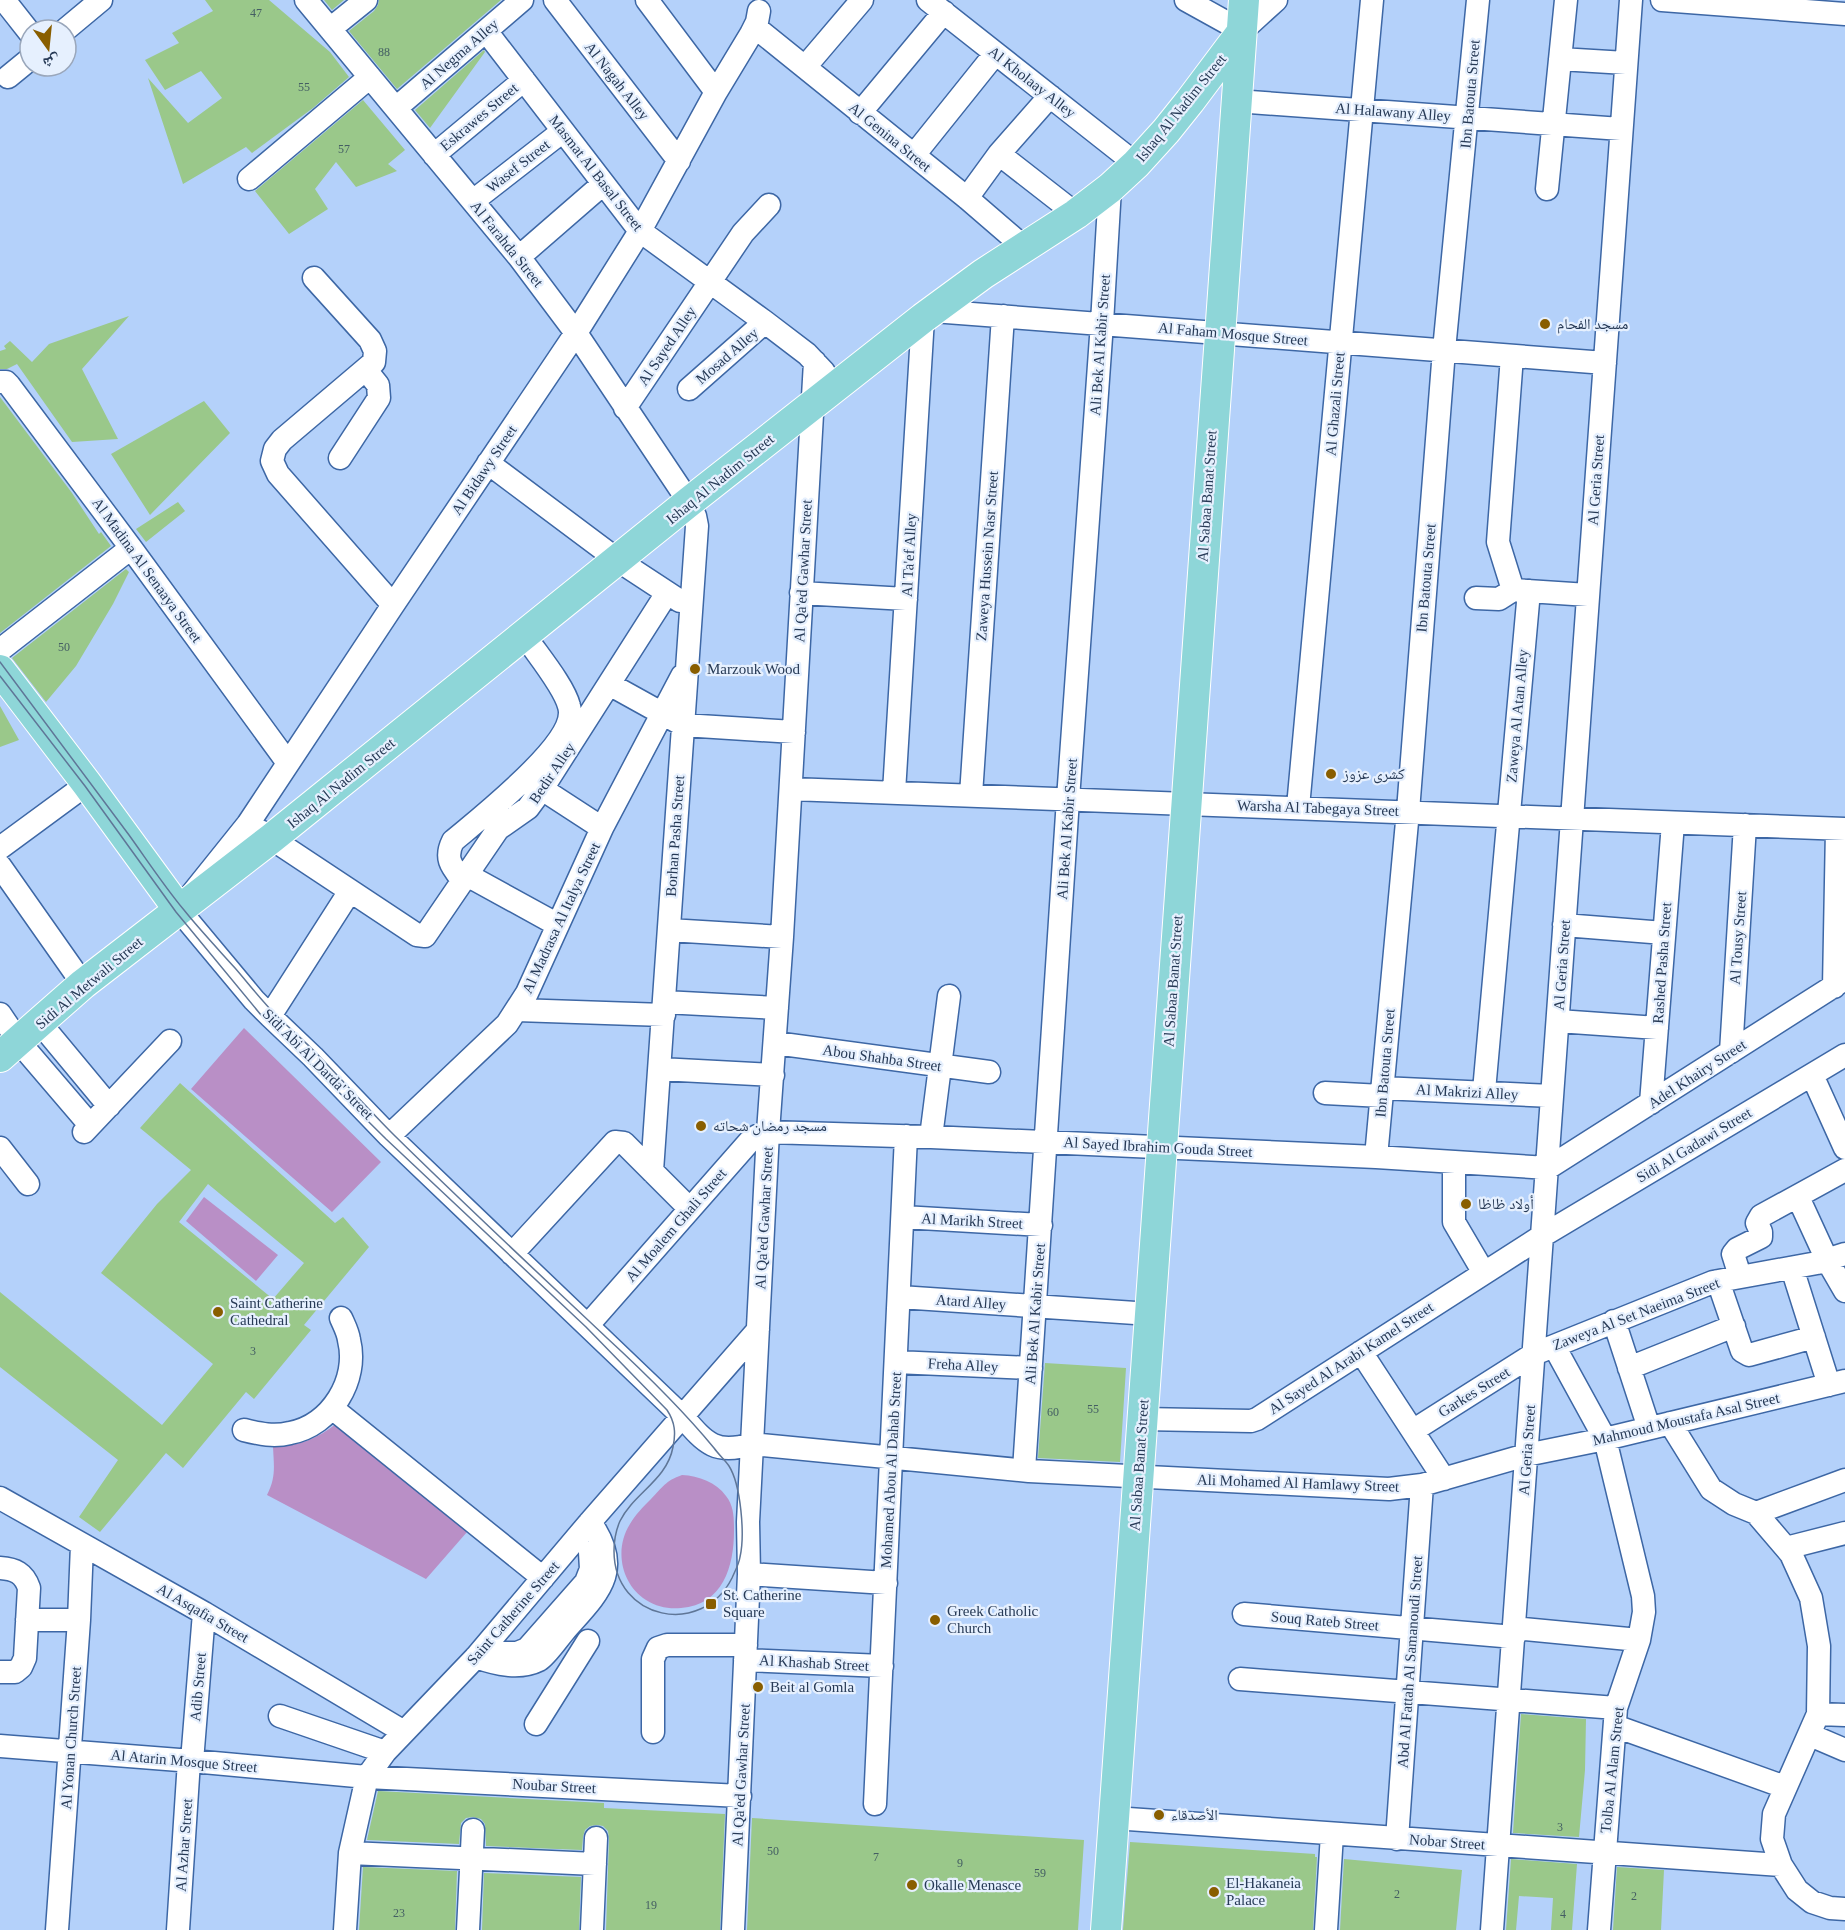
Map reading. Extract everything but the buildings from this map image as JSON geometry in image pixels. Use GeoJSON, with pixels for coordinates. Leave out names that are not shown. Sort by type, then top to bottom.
{"type":"FeatureCollection","features":[{"type":"Feature","properties":{"kind":"main road","name":"Al Sabaa Banat Street"},"geometry":{"type":"LineString","coordinates":[[1106,1930],[1239,43],[1244,0]]}},
{"type":"Feature","properties":{"kind":"main road","name":"Ishaq Al Nadim Street"},"geometry":{"type":"LineString","coordinates":[[179,910],[260,831],[525,636],[689,502],[928,314],[1076,214],[1110,188],[1136,164],[1190,101],[1242,31]]}},
{"type":"Feature","properties":{"kind":"main road","name":"Sidi Abi Al Darda' Street"},"geometry":{"type":"LineString","coordinates":[[1,667],[179,910]]}},
{"type":"Feature","properties":{"kind":"main road","name":"Sidi Al Metwali Street"},"geometry":{"type":"LineString","coordinates":[[20,1041],[83,984],[179,910]]}},
{"type":"Feature","properties":{"kind":"street"},"geometry":{"type":"LineString","coordinates":[[4,0],[18,18]]}},
{"type":"Feature","properties":{"kind":"street"},"geometry":{"type":"LineString","coordinates":[[78,19],[101,0]]}},
{"type":"Feature","properties":{"kind":"street","name":"Al Farahda Street"},"geometry":{"type":"LineString","coordinates":[[306,0],[519,256],[576,333],[689,502]]}},
{"type":"Feature","properties":{"kind":"street"},"geometry":{"type":"LineString","coordinates":[[330,29],[366,0]]}},
{"type":"Feature","properties":{"kind":"street","name":"Al Negma Alley"},"geometry":{"type":"LineString","coordinates":[[396,108],[522,0]]}},
{"type":"Feature","properties":{"kind":"street","name":"Al Nagah Alley"},"geometry":{"type":"LineString","coordinates":[[555,0],[679,161]]}},
{"type":"Feature","properties":{"kind":"street"},"geometry":{"type":"LineString","coordinates":[[648,0],[716,92]]}},
{"type":"Feature","properties":{"kind":"street"},"geometry":{"type":"LineString","coordinates":[[805,67],[862,0]]}},
{"type":"Feature","properties":{"kind":"street"},"geometry":{"type":"LineString","coordinates":[[1186,0],[1242,31],[1276,0]]}},
{"type":"Feature","properties":{"kind":"street","name":"Al Ghazali Street"},"geometry":{"type":"LineString","coordinates":[[1299,807],[1372,0]]}},
{"type":"Feature","properties":{"kind":"street","name":"Ibn Batouta Street"},"geometry":{"type":"LineString","coordinates":[[1376,1157],[1408,811],[1444,350],[1479,0]]}},
{"type":"Feature","properties":{"kind":"street"},"geometry":{"type":"LineString","coordinates":[[1547,189],[1566,0]]}},
{"type":"Feature","properties":{"kind":"street","name":"Al Geria Street"},"geometry":{"type":"LineString","coordinates":[[1492,1930],[1526,1455],[1544,1350],[1542,1236],[1630,0]]}},
{"type":"Feature","properties":{"kind":"street"},"geometry":{"type":"LineString","coordinates":[[1662,0],[1833,9]]}},
{"type":"Feature","properties":{"kind":"street"},"geometry":{"type":"LineString","coordinates":[[860,113],[936,6]]}},
{"type":"Feature","properties":{"kind":"street","name":"Al Kholaay Alley"},"geometry":{"type":"LineString","coordinates":[[936,6],[1136,164]]}},
{"type":"Feature","properties":{"kind":"street","name":"Al Bidawy Street"},"geometry":{"type":"LineString","coordinates":[[260,831],[288,764],[576,333],[640,231],[716,92],[758,9]]}},
{"type":"Feature","properties":{"kind":"street","name":"Al Genina Street"},"geometry":{"type":"LineString","coordinates":[[758,9],[805,67],[967,198],[1024,248]]}},
{"type":"Feature","properties":{"kind":"street","name":"Masmat Al Basal Street"},"geometry":{"type":"LineString","coordinates":[[486,31],[640,231],[765,322],[815,362],[836,387]]}},
{"type":"Feature","properties":{"kind":"street"},"geometry":{"type":"LineString","coordinates":[[914,156],[995,54]]}},
{"type":"Feature","properties":{"kind":"street"},"geometry":{"type":"LineString","coordinates":[[1560,59],[1626,63]]}},
{"type":"Feature","properties":{"kind":"street"},"geometry":{"type":"LineString","coordinates":[[8,77],[18,69]]}},
{"type":"Feature","properties":{"kind":"street"},"geometry":{"type":"LineString","coordinates":[[249,179],[370,77]]}},
{"type":"Feature","properties":{"kind":"street","name":"Eskrawes Street"},"geometry":{"type":"LineString","coordinates":[[435,155],[524,80]]}},
{"type":"Feature","properties":{"kind":"street"},"geometry":{"type":"LineString","coordinates":[[967,198],[999,154],[1050,96]]}},
{"type":"Feature","properties":{"kind":"street","name":"Al Halawany Alley"},"geometry":{"type":"LineString","coordinates":[[1236,101],[1621,129]]}},
{"type":"Feature","properties":{"kind":"street","name":"Wasef Street"},"geometry":{"type":"LineString","coordinates":[[473,201],[563,131]]}},
{"type":"Feature","properties":{"kind":"street"},"geometry":{"type":"LineString","coordinates":[[999,154],[1076,214]]}},
{"type":"Feature","properties":{"kind":"street"},"geometry":{"type":"LineString","coordinates":[[519,256],[603,184]]}},
{"type":"Feature","properties":{"kind":"street","name":"Ali Bek Al Kabir Street"},"geometry":{"type":"LineString","coordinates":[[1024,1470],[1110,188]]}},
{"type":"Feature","properties":{"kind":"street","name":"Al Sayed Alley"},"geometry":{"type":"LineString","coordinates":[[626,408],[743,233],[769,205]]}},
{"type":"Feature","properties":{"kind":"street"},"geometry":{"type":"LineString","coordinates":[[314,278],[370,340],[375,351],[374,362],[282,440],[275,449],[272,461],[278,474],[393,605]]}},
{"type":"Feature","properties":{"kind":"street","name":"Al Faham Mosque Street"},"geometry":{"type":"LineString","coordinates":[[928,314],[1003,316],[1102,323],[1605,363]]}},
{"type":"Feature","properties":{"kind":"street","name":"Al Ta'ef Alley"},"geometry":{"type":"LineString","coordinates":[[894,792],[928,314]]}},
{"type":"Feature","properties":{"kind":"street","name":"Zaweya Hussein Nasr Street"},"geometry":{"type":"LineString","coordinates":[[971,795],[1003,316]]}},
{"type":"Feature","properties":{"kind":"street","name":"Mosad Alley"},"geometry":{"type":"LineString","coordinates":[[689,389],[765,322]]}},
{"type":"Feature","properties":{"kind":"street","name":"Zaweya Al Atan Alley"},"geometry":{"type":"LineString","coordinates":[[1484,1091],[1508,816],[1521,590],[1498,542],[1512,356]]}},
{"type":"Feature","properties":{"kind":"street","name":"Al Qa'ed Gawhar Street"},"geometry":{"type":"LineString","coordinates":[[733,1930],[749,1574],[748,1522],[768,1132],[782,937],[815,362]]}},
{"type":"Feature","properties":{"kind":"street"},"geometry":{"type":"LineString","coordinates":[[340,458],[379,398],[378,385],[366,370]]}},
{"type":"Feature","properties":{"kind":"street","name":"Al Madina Al Senaaya Street"},"geometry":{"type":"LineString","coordinates":[[1,382],[9,385],[288,764]]}},
{"type":"Feature","properties":{"kind":"street"},"geometry":{"type":"LineString","coordinates":[[488,464],[619,561],[691,609]]}},
{"type":"Feature","properties":{"kind":"street","name":"Borhan Pasha Street"},"geometry":{"type":"LineString","coordinates":[[652,1171],[697,526],[689,502]]}},
{"type":"Feature","properties":{"kind":"street"},"geometry":{"type":"LineString","coordinates":[[1,667],[131,548]]}},
{"type":"Feature","properties":{"kind":"street"},"geometry":{"type":"LineString","coordinates":[[1476,598],[1499,599],[1521,590],[1587,595]]}},
{"type":"Feature","properties":{"kind":"street","name":"Bedir Alley"},"geometry":{"type":"LineString","coordinates":[[350,891],[420,936],[425,936],[498,829],[528,808],[542,789],[667,593]]}},
{"type":"Feature","properties":{"kind":"street"},"geometry":{"type":"LineString","coordinates":[[801,593],[906,599]]}},
{"type":"Feature","properties":{"kind":"street"},"geometry":{"type":"LineString","coordinates":[[525,636],[565,695],[570,708],[570,722],[557,742],[525,779],[453,841],[448,850],[449,860],[465,878],[558,925]]}},
{"type":"Feature","properties":{"kind":"street","name":"Al Madrasa Al Italya Street"},"geometry":{"type":"LineString","coordinates":[[389,1136],[507,1024],[517,1010],[602,828],[687,666]]}},
{"type":"Feature","properties":{"kind":"street"},"geometry":{"type":"LineString","coordinates":[[609,684],[683,725],[794,732]]}},
{"type":"Feature","properties":{"kind":"street"},"geometry":{"type":"LineString","coordinates":[[0,848],[87,784]]}},
{"type":"Feature","properties":{"kind":"street"},"geometry":{"type":"LineString","coordinates":[[542,789],[602,828]]}},
{"type":"Feature","properties":{"kind":"street","name":"Warsha Al Tabegaya Street"},"geometry":{"type":"LineString","coordinates":[[791,789],[1841,829]]}},
{"type":"Feature","properties":{"kind":"street","name":"Rashed Pasha Street"},"geometry":{"type":"LineString","coordinates":[[1651,1103],[1673,823]]}},
{"type":"Feature","properties":{"kind":"street","name":"Al Tousy Street"},"geometry":{"type":"LineString","coordinates":[[1731,1052],[1745,825]]}},
{"type":"Feature","properties":{"kind":"street"},"geometry":{"type":"LineString","coordinates":[[1839,983],[1841,829]]}},
{"type":"Feature","properties":{"kind":"street"},"geometry":{"type":"LineString","coordinates":[[260,831],[350,891],[270,1016]]}},
{"type":"Feature","properties":{"kind":"street"},"geometry":{"type":"LineString","coordinates":[[0,866],[83,984]]}},
{"type":"Feature","properties":{"kind":"street","name":"Sidi Abi Al Darda' Street"},"geometry":{"type":"LineString","coordinates":[[179,910],[270,1016],[313,1056],[389,1136],[712,1445],[732,1449],[752,1444],[891,1457]]}},
{"type":"Feature","properties":{"kind":"street"},"geometry":{"type":"LineString","coordinates":[[1564,925],[1664,933]]}},
{"type":"Feature","properties":{"kind":"street"},"geometry":{"type":"LineString","coordinates":[[669,930],[782,937]]}},
{"type":"Feature","properties":{"kind":"street","name":"Adel Khairy Street"},"geometry":{"type":"LineString","coordinates":[[1548,1168],[1839,983]]}},
{"type":"Feature","properties":{"kind":"street"},"geometry":{"type":"LineString","coordinates":[[931,1137],[949,996]]}},
{"type":"Feature","properties":{"kind":"street"},"geometry":{"type":"LineString","coordinates":[[517,1010],[777,1008]]}},
{"type":"Feature","properties":{"kind":"street"},"geometry":{"type":"LineString","coordinates":[[0,1014],[87,1129],[170,1041]]}},
{"type":"Feature","properties":{"kind":"street"},"geometry":{"type":"LineString","coordinates":[[1558,1021],[1657,1028]]}},
{"type":"Feature","properties":{"kind":"street"},"geometry":{"type":"LineString","coordinates":[[20,1041],[109,1106]]}},
{"type":"Feature","properties":{"kind":"street","name":"Abou Shahba Street"},"geometry":{"type":"LineString","coordinates":[[775,1043],[989,1072]]}},
{"type":"Feature","properties":{"kind":"street","name":"Sidi Al Gadawi Street"},"geometry":{"type":"LineString","coordinates":[[1542,1236],[1845,1055]]}},
{"type":"Feature","properties":{"kind":"street"},"geometry":{"type":"LineString","coordinates":[[660,1069],[773,1075]]}},
{"type":"Feature","properties":{"kind":"street"},"geometry":{"type":"LineString","coordinates":[[1812,1075],[1845,1148]]}},
{"type":"Feature","properties":{"kind":"street","name":"Al Makrizi Alley"},"geometry":{"type":"LineString","coordinates":[[1325,1093],[1484,1091],[1552,1096]]}},
{"type":"Feature","properties":{"kind":"street","name":"Al Sayed Ibrahim Gouda Street"},"geometry":{"type":"LineString","coordinates":[[768,1132],[1376,1157],[1548,1168]]}},
{"type":"Feature","properties":{"kind":"street","name":"Al Moalem Ghali Street"},"geometry":{"type":"LineString","coordinates":[[588,1324],[749,1142],[768,1132]]}},
{"type":"Feature","properties":{"kind":"street","name":"Mohamed Abou Al Dahab Street"},"geometry":{"type":"LineString","coordinates":[[876,1804],[906,1136]]}},
{"type":"Feature","properties":{"kind":"street"},"geometry":{"type":"LineString","coordinates":[[512,1254],[615,1142],[624,1143],[690,1209]]}},
{"type":"Feature","properties":{"kind":"street"},"geometry":{"type":"LineString","coordinates":[[0,1148],[28,1184]]}},
{"type":"Feature","properties":{"kind":"street"},"geometry":{"type":"LineString","coordinates":[[1454,1162],[1454,1222],[1484,1273]]}},
{"type":"Feature","properties":{"kind":"street"},"geometry":{"type":"LineString","coordinates":[[1740,1276],[1733,1257],[1735,1250],[1761,1237],[1757,1223],[1761,1216],[1845,1170]]}},
{"type":"Feature","properties":{"kind":"street"},"geometry":{"type":"LineString","coordinates":[[1798,1197],[1836,1257],[1845,1291]]}},
{"type":"Feature","properties":{"kind":"street","name":"Al Marikh Street"},"geometry":{"type":"LineString","coordinates":[[903,1216],[1041,1225]]}},
{"type":"Feature","properties":{"kind":"street","name":"Al Sayed Al Arabi Kamel Street"},"geometry":{"type":"LineString","coordinates":[[1142,1419],[1254,1420],[1542,1236]]}},
{"type":"Feature","properties":{"kind":"street","name":"Zaweya Al Set Naeima Street"},"geometry":{"type":"LineString","coordinates":[[1544,1350],[1718,1281],[1792,1268],[1836,1257]]}},
{"type":"Feature","properties":{"kind":"street"},"geometry":{"type":"LineString","coordinates":[[1792,1268],[1814,1337],[1837,1383]]}},
{"type":"Feature","properties":{"kind":"street"},"geometry":{"type":"LineString","coordinates":[[1718,1281],[1742,1351],[1747,1355],[1814,1337]]}},
{"type":"Feature","properties":{"kind":"street","name":"Atard Alley"},"geometry":{"type":"LineString","coordinates":[[900,1297],[1150,1314]]}},
{"type":"Feature","properties":{"kind":"street"},"geometry":{"type":"LineString","coordinates":[[244,1430],[268,1435],[292,1433],[314,1424],[332,1408],[345,1388],[351,1364],[350,1340],[341,1318]]}},
{"type":"Feature","properties":{"kind":"street"},"geometry":{"type":"LineString","coordinates":[[1614,1321],[1629,1368],[1660,1425],[1711,1489],[1734,1504],[1756,1513],[1791,1554],[1811,1598],[1819,1646],[1814,1724],[1774,1814],[1772,1839],[1781,1865],[1797,1890],[1812,1902],[1830,1908],[1845,1909]]}},
{"type":"Feature","properties":{"kind":"street"},"geometry":{"type":"LineString","coordinates":[[1629,1368],[1734,1326]]}},
{"type":"Feature","properties":{"kind":"street","name":"Saint Catherine Street"},"geometry":{"type":"LineString","coordinates":[[345,1930],[350,1853],[367,1777],[385,1752],[481,1651],[758,1330]]}},
{"type":"Feature","properties":{"kind":"street","name":"Garkes Street"},"geometry":{"type":"LineString","coordinates":[[1414,1430],[1544,1350]]}},
{"type":"Feature","properties":{"kind":"street","name":"Tolba Al Alam Street"},"geometry":{"type":"LineString","coordinates":[[1544,1350],[1605,1439],[1643,1596],[1644,1612],[1639,1640],[1615,1717],[1599,1930]]}},
{"type":"Feature","properties":{"kind":"street"},"geometry":{"type":"LineString","coordinates":[[1361,1352],[1444,1479]]}},
{"type":"Feature","properties":{"kind":"street","name":"Freha Alley"},"geometry":{"type":"LineString","coordinates":[[896,1362],[1031,1368]]}},
{"type":"Feature","properties":{"kind":"street","name":"Mahmoud Moustafa Asal Street"},"geometry":{"type":"LineString","coordinates":[[1526,1455],[1605,1439],[1837,1383]]}},
{"type":"Feature","properties":{"kind":"street"},"geometry":{"type":"LineString","coordinates":[[332,1408],[543,1578]]}},
{"type":"Feature","properties":{"kind":"street","name":"Ali Mohamed Al Hamlawy Street"},"geometry":{"type":"LineString","coordinates":[[891,1457],[1024,1470],[1389,1489],[1422,1485],[1526,1455]]}},
{"type":"Feature","properties":{"kind":"street"},"geometry":{"type":"LineString","coordinates":[[1756,1513],[1845,1480]]}},
{"type":"Feature","properties":{"kind":"street","name":"Abd Al Fattah Al Samanoudi Street"},"geometry":{"type":"LineString","coordinates":[[1397,1839],[1422,1485]]}},
{"type":"Feature","properties":{"kind":"street","name":"Al Asqafia Street"},"geometry":{"type":"LineString","coordinates":[[0,1498],[204,1613],[404,1731]]}},
{"type":"Feature","properties":{"kind":"street"},"geometry":{"type":"LineString","coordinates":[[481,1651],[497,1665],[519,1665],[540,1659],[599,1592],[606,1574],[606,1555],[601,1537],[585,1528]]}},
{"type":"Feature","properties":{"kind":"street"},"geometry":{"type":"LineString","coordinates":[[481,1651],[506,1654],[527,1649],[586,1581],[591,1569],[591,1556],[585,1528]]}},
{"type":"Feature","properties":{"kind":"street"},"geometry":{"type":"LineString","coordinates":[[1786,1548],[1845,1533]]}},
{"type":"Feature","properties":{"kind":"street","name":"Al Yonan Church Street"},"geometry":{"type":"LineString","coordinates":[[57,1930],[79,1620],[82,1545]]}},
{"type":"Feature","properties":{"kind":"street"},"geometry":{"type":"LineString","coordinates":[[0,1568],[18,1571],[26,1581],[28,1588],[26,1658],[15,1672],[0,1672]]}},
{"type":"Feature","properties":{"kind":"street"},"geometry":{"type":"LineString","coordinates":[[749,1574],[886,1583]]}},
{"type":"Feature","properties":{"kind":"street","name":"Adib Street"},"geometry":{"type":"LineString","coordinates":[[191,1761],[204,1613]]}},
{"type":"Feature","properties":{"kind":"street","name":"Souq Rateb Street"},"geometry":{"type":"LineString","coordinates":[[1244,1614],[1412,1628],[1639,1640]]}},
{"type":"Feature","properties":{"kind":"street"},"geometry":{"type":"LineString","coordinates":[[27,1620],[79,1620]]}},
{"type":"Feature","properties":{"kind":"street"},"geometry":{"type":"LineString","coordinates":[[536,1724],[592,1644],[570,1625]]}},
{"type":"Feature","properties":{"kind":"street","name":"Al Khashab Street"},"geometry":{"type":"LineString","coordinates":[[653,1732],[653,1659],[658,1648],[667,1645],[882,1666]]}},
{"type":"Feature","properties":{"kind":"street"},"geometry":{"type":"LineString","coordinates":[[1240,1679],[1509,1701],[1615,1717],[1785,1787]]}},
{"type":"Feature","properties":{"kind":"street"},"geometry":{"type":"LineString","coordinates":[[1814,1724],[1845,1715]]}},
{"type":"Feature","properties":{"kind":"street"},"geometry":{"type":"LineString","coordinates":[[280,1716],[385,1752]]}},
{"type":"Feature","properties":{"kind":"street"},"geometry":{"type":"LineString","coordinates":[[1814,1724],[1845,1750]]}},
{"type":"Feature","properties":{"kind":"street","name":"Al Atarin Mosque Street"},"geometry":{"type":"LineString","coordinates":[[0,1746],[367,1777]]}},
{"type":"Feature","properties":{"kind":"street","name":"Al Azhar Street"},"geometry":{"type":"LineString","coordinates":[[178,1930],[191,1761]]}},
{"type":"Feature","properties":{"kind":"street","name":"Noubar Street"},"geometry":{"type":"LineString","coordinates":[[367,1777],[740,1796]]}},
{"type":"Feature","properties":{"kind":"street","name":"Nobar Street"},"geometry":{"type":"LineString","coordinates":[[1114,1818],[1781,1865]]}},
{"type":"Feature","properties":{"kind":"street"},"geometry":{"type":"LineString","coordinates":[[468,1930],[473,1830]]}},
{"type":"Feature","properties":{"kind":"street"},"geometry":{"type":"LineString","coordinates":[[1326,1930],[1332,1834]]}},
{"type":"Feature","properties":{"kind":"street"},"geometry":{"type":"LineString","coordinates":[[592,1930],[596,1838]]}},
{"type":"Feature","properties":{"kind":"street"},"geometry":{"type":"LineString","coordinates":[[350,1853],[595,1864]]}},
{"type":"Feature","properties":{"kind":"shaded area"},"geometry":{"type":"Polygon","coordinates":[[[244,1028],[381,1162],[332,1212],[191,1089],[244,1028]]]}},
{"type":"Feature","properties":{"kind":"shaded area"},"geometry":{"type":"Polygon","coordinates":[[[204,1197],[278,1255],[256,1281],[186,1221],[204,1197]]]}},
{"type":"Feature","properties":{"kind":"shaded area"},"geometry":{"type":"Polygon","coordinates":[[[337,1423],[467,1532],[426,1579],[267,1495],[273,1477],[273,1447],[307,1441],[337,1423]]]}},
{"type":"Feature","properties":{"kind":"shaded area"},"geometry":{"type":"Polygon","coordinates":[[[682,1475],[707,1481],[722,1491],[731,1504],[734,1526],[732,1557],[723,1582],[707,1600],[681,1608],[667,1608],[646,1600],[631,1585],[623,1565],[622,1544],[630,1524],[639,1511],[665,1485],[682,1475]]]}},
{"type":"Feature","properties":{"kind":"tram line"},"geometry":{"type":"LineString","coordinates":[[0,662],[177,901],[265,1003],[315,1051],[420,1161],[649,1378],[689,1419],[727,1464],[733,1474],[739,1497],[742,1524],[741,1548],[739,1562],[732,1578],[718,1597],[701,1609],[681,1614],[662,1613],[643,1606],[628,1593],[618,1574],[614,1547],[620,1521],[633,1502],[657,1478],[670,1459],[675,1432],[667,1410],[586,1327],[386,1139],[261,1015],[176,912],[85,786],[0,676]]}},
{"type":"Feature","properties":{"kind":"place","name":"مسجد الفحام"},"geometry":{"type":"Point","coordinates":[1545,324]}},
{"type":"Feature","properties":{"kind":"place","name":"Marzouk Wood"},"geometry":{"type":"Point","coordinates":[695,669]}},
{"type":"Feature","properties":{"kind":"place","name":"كشرى عزوز"},"geometry":{"type":"Point","coordinates":[1331,774]}},
{"type":"Feature","properties":{"kind":"place","name":"مسجد رمضان شحاته"},"geometry":{"type":"Point","coordinates":[701,1126]}},
{"type":"Feature","properties":{"kind":"place","name":"أولاد ظاظا"},"geometry":{"type":"Point","coordinates":[1466,1204]}},
{"type":"Feature","properties":{"kind":"place","name":"Saint Catherine Cathedral"},"geometry":{"type":"Point","coordinates":[218,1312]}},
{"type":"Feature","properties":{"kind":"place","name":"St. Catherine Square"},"geometry":{"type":"Point","coordinates":[711,1604]}},
{"type":"Feature","properties":{"kind":"place","name":"Greek Catholic Church"},"geometry":{"type":"Point","coordinates":[935,1620]}},
{"type":"Feature","properties":{"kind":"place","name":"Beit al Gomla"},"geometry":{"type":"Point","coordinates":[758,1687]}},
{"type":"Feature","properties":{"kind":"place","name":"الأصدقاء"},"geometry":{"type":"Point","coordinates":[1159,1815]}},
{"type":"Feature","properties":{"kind":"place","name":"Okalle Menasce"},"geometry":{"type":"Point","coordinates":[912,1885]}},
{"type":"Feature","properties":{"kind":"place","name":"El-Hakaneia Palace"},"geometry":{"type":"Point","coordinates":[1214,1892]}}]}
